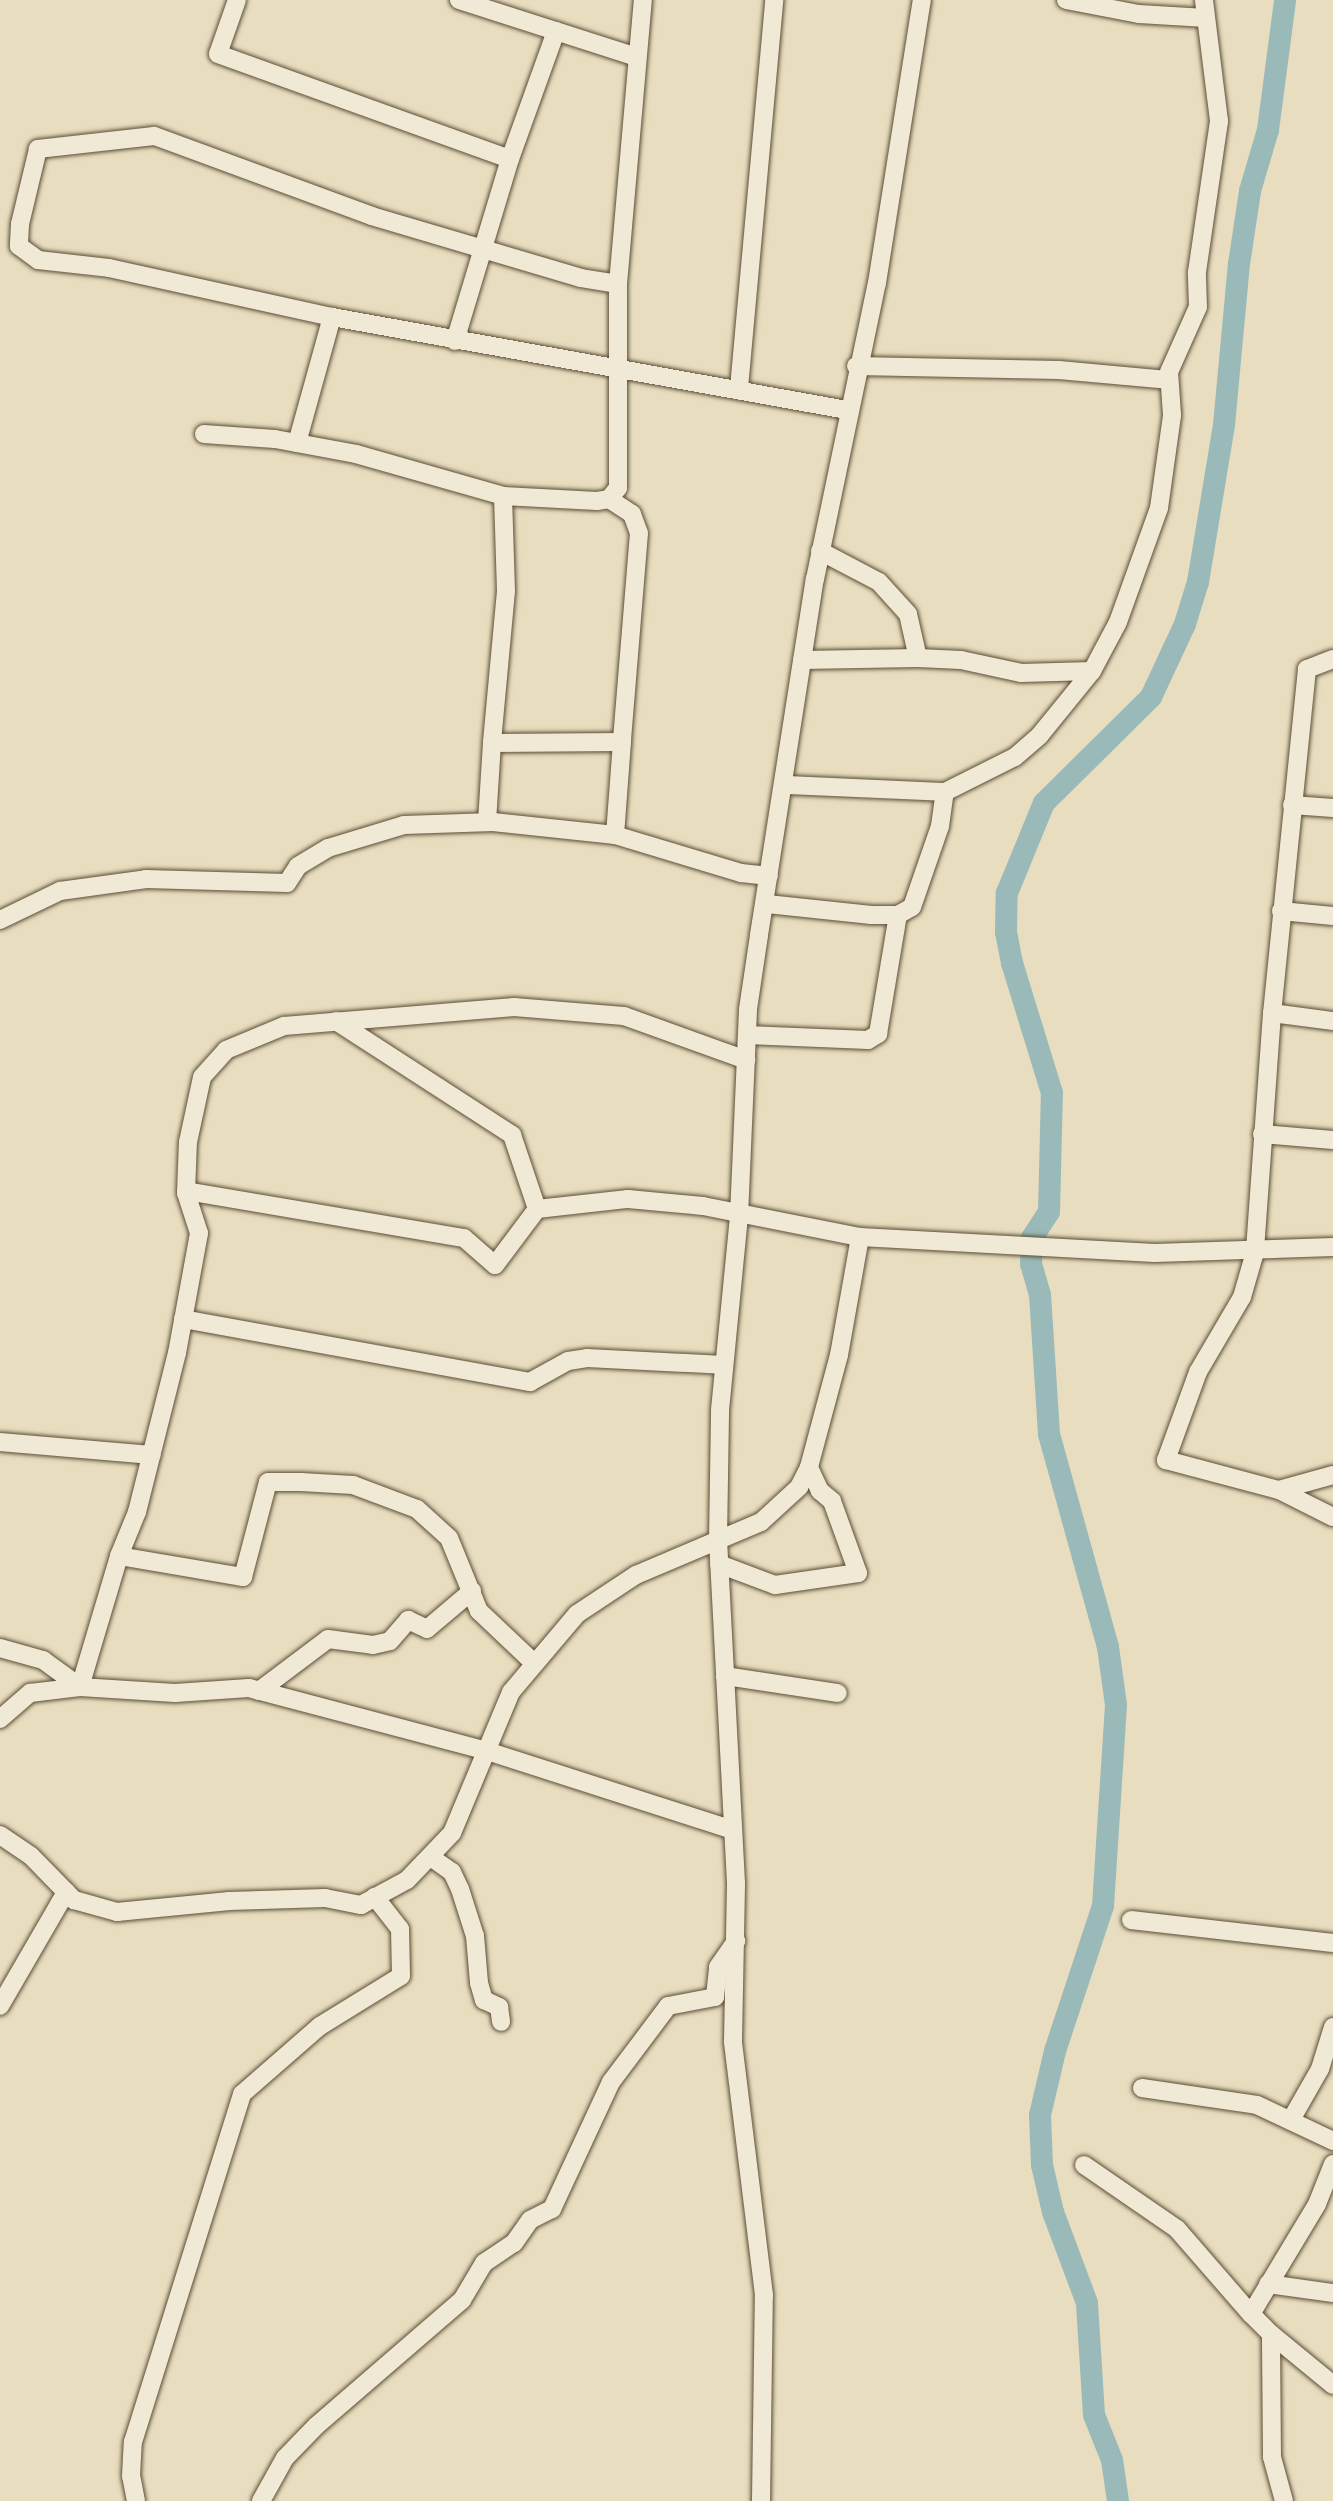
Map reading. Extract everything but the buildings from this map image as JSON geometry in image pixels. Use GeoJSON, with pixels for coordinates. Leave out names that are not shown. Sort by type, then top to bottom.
{"type":"FeatureCollection","features":[{"type":"Feature","properties":{"kind":"street"},"geometry":{"type":"LineString","coordinates":[[237,0],[218,54],[510,159]]}},
{"type":"Feature","properties":{"kind":"street"},"geometry":{"type":"LineString","coordinates":[[459,0],[637,57]]}},
{"type":"Feature","properties":{"kind":"street"},"geometry":{"type":"LineString","coordinates":[[609,499],[618,488],[618,284],[643,0]]}},
{"type":"Feature","properties":{"kind":"street"},"geometry":{"type":"LineString","coordinates":[[739,388],[774,0]]}},
{"type":"Feature","properties":{"kind":"street"},"geometry":{"type":"LineString","coordinates":[[761,2501],[764,2295],[733,2041],[736,1941],[733,1830],[718,1541],[723,1365],[739,1216],[747,1035],[769,876],[820,551],[856,366],[877,283],[922,0]]}},
{"type":"Feature","properties":{"kind":"street"},"geometry":{"type":"LineString","coordinates":[[785,785],[945,792],[1015,757],[1040,735],[1092,671],[1129,597],[1159,508],[1171,427],[1168,380],[1176,350],[1197,312],[1197,272],[1217,144],[1216,85],[1205,9],[1139,14],[1066,0]]}},
{"type":"Feature","properties":{"kind":"street"},"geometry":{"type":"LineString","coordinates":[[455,341],[510,159],[556,31]]}},
{"type":"Feature","properties":{"kind":"street"},"geometry":{"type":"LineString","coordinates":[[618,284],[481,249],[154,136],[38,149],[19,246],[38,260],[109,268],[455,341],[739,388],[847,410]]}},
{"type":"Feature","properties":{"kind":"street"},"geometry":{"type":"LineString","coordinates":[[297,443],[332,317]]}},
{"type":"Feature","properties":{"kind":"street"},"geometry":{"type":"LineString","coordinates":[[856,366],[1059,370],[1168,380]]}},
{"type":"Feature","properties":{"kind":"street"},"geometry":{"type":"LineString","coordinates":[[204,434],[297,443],[503,496],[609,499],[632,514],[639,533],[615,835]]}},
{"type":"Feature","properties":{"kind":"street"},"geometry":{"type":"LineString","coordinates":[[487,822],[506,591],[503,496]]}},
{"type":"Feature","properties":{"kind":"street"},"geometry":{"type":"LineString","coordinates":[[820,551],[879,582],[908,614],[918,658]]}},
{"type":"Feature","properties":{"kind":"street"},"geometry":{"type":"LineString","coordinates":[[802,660],[918,658],[961,660],[1021,673],[1092,671]]}},
{"type":"Feature","properties":{"kind":"street"},"geometry":{"type":"LineString","coordinates":[[1333,659],[1307,669],[1281,911],[1255,1252],[1242,1297],[1198,1372],[1166,1460],[1279,1490],[1333,1517]]}},
{"type":"Feature","properties":{"kind":"street"},"geometry":{"type":"LineString","coordinates":[[492,743],[622,742]]}},
{"type":"Feature","properties":{"kind":"street"},"geometry":{"type":"LineString","coordinates":[[767,904],[898,915],[912,907],[924,880],[945,792]]}},
{"type":"Feature","properties":{"kind":"street"},"geometry":{"type":"LineString","coordinates":[[1292,805],[1333,808]]}},
{"type":"Feature","properties":{"kind":"street"},"geometry":{"type":"LineString","coordinates":[[0,920],[60,891],[146,879],[287,883],[298,866],[328,848],[404,825],[487,822],[615,835],[741,873],[769,876]]}},
{"type":"Feature","properties":{"kind":"street"},"geometry":{"type":"LineString","coordinates":[[1281,911],[1333,916]]}},
{"type":"Feature","properties":{"kind":"street"},"geometry":{"type":"LineString","coordinates":[[747,1035],[868,1040],[878,1034],[898,915]]}},
{"type":"Feature","properties":{"kind":"street"},"geometry":{"type":"LineString","coordinates":[[80,1687],[151,1455],[183,1319],[199,1233],[186,1191],[188,1142],[202,1077],[226,1050],[284,1026],[514,1007],[585,1010],[688,1035],[746,1060]]}},
{"type":"Feature","properties":{"kind":"street"},"geometry":{"type":"LineString","coordinates":[[1272,1013],[1333,1021]]}},
{"type":"Feature","properties":{"kind":"street"},"geometry":{"type":"LineString","coordinates":[[336,1021],[512,1135],[537,1209]]}},
{"type":"Feature","properties":{"kind":"street"},"geometry":{"type":"LineString","coordinates":[[1262,1134],[1333,1140]]}},
{"type":"Feature","properties":{"kind":"street"},"geometry":{"type":"LineString","coordinates":[[186,1191],[464,1238],[495,1265],[537,1209],[628,1199],[703,1206],[739,1216],[860,1237],[1080,1249],[1255,1252],[1333,1247]]}},
{"type":"Feature","properties":{"kind":"street"},"geometry":{"type":"LineString","coordinates":[[0,1835],[74,1900],[117,1912],[229,1901],[325,1898],[361,1905],[407,1880],[432,1858],[452,1833],[511,1692],[533,1662],[601,1594],[761,1522],[787,1501],[809,1467],[839,1355],[860,1237]]}},
{"type":"Feature","properties":{"kind":"street"},"geometry":{"type":"LineString","coordinates":[[183,1319],[530,1382],[568,1361],[587,1358],[723,1365]]}},
{"type":"Feature","properties":{"kind":"street"},"geometry":{"type":"LineString","coordinates":[[0,1442],[151,1455]]}},
{"type":"Feature","properties":{"kind":"street"},"geometry":{"type":"LineString","coordinates":[[719,1564],[775,1585],[858,1573],[832,1501],[820,1491],[809,1467]]}},
{"type":"Feature","properties":{"kind":"street"},"geometry":{"type":"LineString","coordinates":[[1279,1490],[1333,1475]]}},
{"type":"Feature","properties":{"kind":"street"},"geometry":{"type":"LineString","coordinates":[[119,1556],[243,1577],[268,1482],[353,1485],[417,1509],[449,1538],[479,1611],[533,1662]]}},
{"type":"Feature","properties":{"kind":"street"},"geometry":{"type":"LineString","coordinates":[[259,1691],[328,1639],[373,1645],[390,1641],[408,1620],[427,1629],[472,1591]]}},
{"type":"Feature","properties":{"kind":"street"},"geometry":{"type":"LineString","coordinates":[[0,1648],[43,1660],[80,1687]]}},
{"type":"Feature","properties":{"kind":"street"},"geometry":{"type":"LineString","coordinates":[[725,1676],[838,1693]]}},
{"type":"Feature","properties":{"kind":"street"},"geometry":{"type":"LineString","coordinates":[[0,1719],[30,1693],[80,1687],[259,1691],[487,1751],[733,1830]]}},
{"type":"Feature","properties":{"kind":"street"},"geometry":{"type":"LineString","coordinates":[[432,1858],[456,1880],[475,1936],[479,1983],[484,2000],[499,2007],[501,2022]]}},
{"type":"Feature","properties":{"kind":"street"},"geometry":{"type":"LineString","coordinates":[[0,2006],[66,1892]]}},
{"type":"Feature","properties":{"kind":"street"},"geometry":{"type":"LineString","coordinates":[[136,2501],[133,2442],[242,2094],[320,2026],[401,1976],[400,1929],[375,1897]]}},
{"type":"Feature","properties":{"kind":"street"},"geometry":{"type":"LineString","coordinates":[[1131,1920],[1333,1943]]}},
{"type":"Feature","properties":{"kind":"street"},"geometry":{"type":"LineString","coordinates":[[261,2501],[285,2458],[316,2426],[462,2300],[484,2263],[514,2243],[530,2220],[552,2209],[611,2082],[668,2006],[715,1997],[718,1967],[736,1941]]}},
{"type":"Feature","properties":{"kind":"street"},"geometry":{"type":"LineString","coordinates":[[1292,2118],[1320,2069],[1333,2027]]}},
{"type":"Feature","properties":{"kind":"street"},"geometry":{"type":"LineString","coordinates":[[1142,2088],[1257,2105],[1292,2118],[1333,2141]]}},
{"type":"Feature","properties":{"kind":"street"},"geometry":{"type":"LineString","coordinates":[[1251,2314],[1317,2204],[1333,2164]]}},
{"type":"Feature","properties":{"kind":"street"},"geometry":{"type":"LineString","coordinates":[[1084,2165],[1177,2229],[1251,2314],[1333,2385]]}},
{"type":"Feature","properties":{"kind":"street"},"geometry":{"type":"LineString","coordinates":[[1268,2284],[1333,2293]]}},
{"type":"Feature","properties":{"kind":"street"},"geometry":{"type":"LineString","coordinates":[[1271,2334],[1272,2457],[1284,2501]]}},
{"type":"Feature","properties":{"kind":"waterway"},"geometry":{"type":"LineString","coordinates":[[1118,2501],[1112,2460],[1094,2415],[1087,2303],[1053,2212],[1042,2165],[1040,2115],[1055,2051],[1103,1906],[1116,1705],[1108,1647],[1049,1434],[1040,1295],[1031,1264],[1032,1238],[1049,1212],[1052,1093],[1012,963],[1006,932],[1007,893],[1044,803],[1151,697],[1185,624],[1198,582],[1224,425],[1239,264],[1250,191],[1268,130],[1285,0]]}}]}
